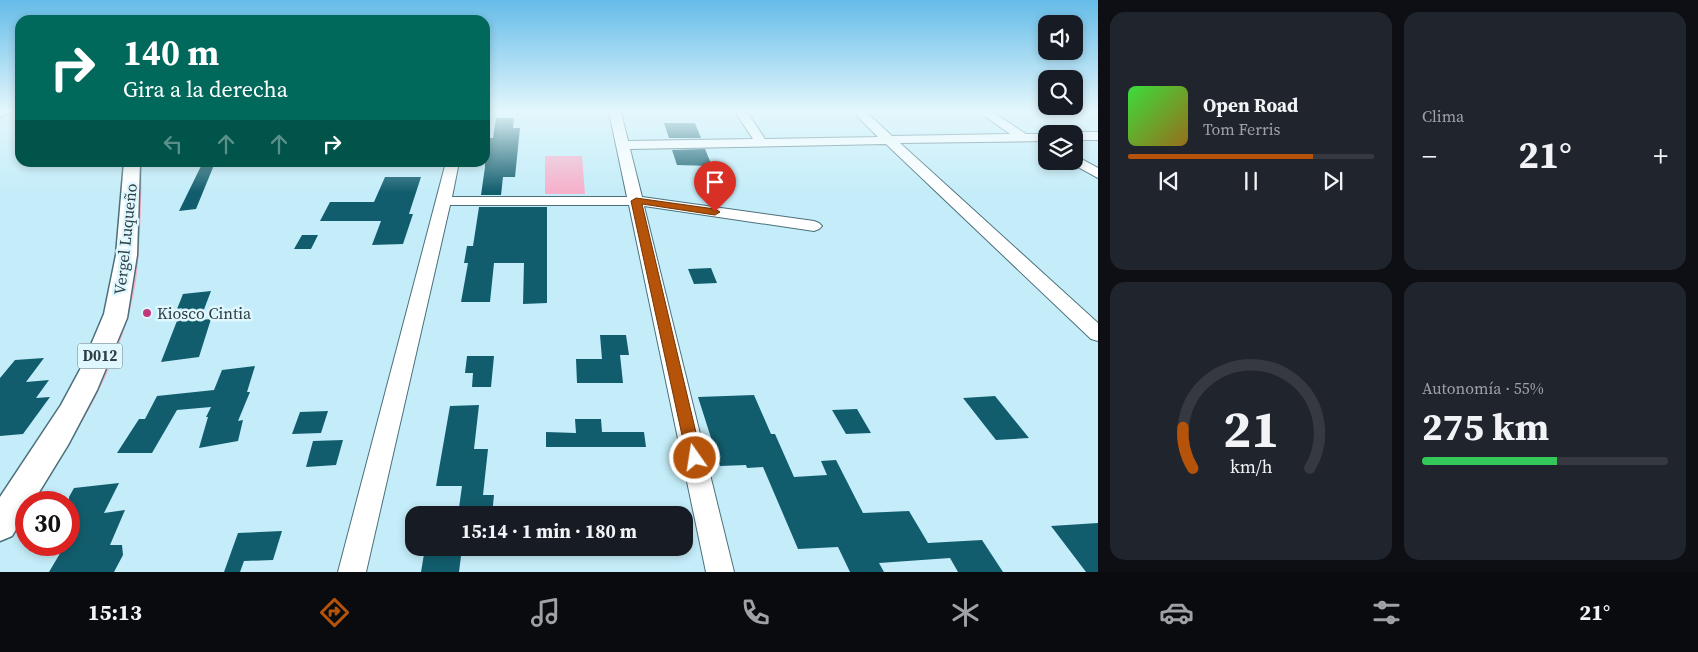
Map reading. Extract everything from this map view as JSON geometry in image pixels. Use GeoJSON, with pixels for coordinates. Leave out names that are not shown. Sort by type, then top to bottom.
{"type":"FeatureCollection","features":[{"type":"Feature","properties":{"kind":"main road","name":"Vergel Luqueño"},"geometry":{"type":"LineString","coordinates":[[0,525],[47,453],[94,371],[117,311],[128,241],[132,167]]}},
{"type":"Feature","properties":{"kind":"street"},"geometry":{"type":"LineString","coordinates":[[621,139],[720,572]]}},
{"type":"Feature","properties":{"kind":"street"},"geometry":{"type":"LineString","coordinates":[[622,145],[948,139]]}},
{"type":"Feature","properties":{"kind":"street"},"geometry":{"type":"LineString","coordinates":[[890,140],[1098,334]]}},
{"type":"Feature","properties":{"kind":"street"},"geometry":{"type":"LineString","coordinates":[[1083,165],[1098,174]]}},
{"type":"Feature","properties":{"kind":"street"},"geometry":{"type":"LineString","coordinates":[[352,572],[452,167]]}},
{"type":"Feature","properties":{"kind":"street"},"geometry":{"type":"LineString","coordinates":[[443,201],[636,201],[814,226]]}},
{"type":"Feature","properties":{"kind":"shaded area"},"geometry":{"type":"Polygon","coordinates":[[[545,156],[582,156],[585,194],[545,194],[545,156]]]}},
{"type":"Feature","properties":{"kind":"shaded area"},"geometry":{"type":"Polygon","coordinates":[[[137,167],[142,167],[138,266],[130,311],[121,340],[96,396],[81,423],[41,491],[35,491],[96,385],[137,167]]]}},
{"type":"Feature","properties":{"kind":"building"},"geometry":{"type":"Polygon","coordinates":[[[490,139],[519,139],[515,177],[503,177],[501,195],[481,195],[485,167],[490,167],[490,139]]]}},
{"type":"Feature","properties":{"kind":"building"},"geometry":{"type":"Polygon","coordinates":[[[705,149],[712,166],[677,165],[672,150],[705,149]]]}},
{"type":"Feature","properties":{"kind":"building"},"geometry":{"type":"Polygon","coordinates":[[[201,167],[213,167],[196,209],[179,211],[201,167]]]}},
{"type":"Feature","properties":{"kind":"building"},"geometry":{"type":"Polygon","coordinates":[[[385,177],[421,177],[409,214],[413,214],[403,244],[372,245],[381,221],[320,221],[330,202],[374,202],[385,177]]]}},
{"type":"Feature","properties":{"kind":"building"},"geometry":{"type":"Polygon","coordinates":[[[479,207],[547,207],[547,303],[523,304],[524,263],[494,263],[490,302],[461,302],[468,263],[464,263],[467,246],[473,246],[479,207]]]}},
{"type":"Feature","properties":{"kind":"building"},"geometry":{"type":"Polygon","coordinates":[[[302,235],[318,235],[311,249],[294,249],[302,235]]]}},
{"type":"Feature","properties":{"kind":"building"},"geometry":{"type":"Polygon","coordinates":[[[711,268],[717,283],[694,284],[688,269],[711,268]]]}},
{"type":"Feature","properties":{"kind":"building"},"geometry":{"type":"Polygon","coordinates":[[[211,291],[200,320],[211,319],[199,357],[161,362],[182,308],[177,309],[183,294],[211,291]]]}},
{"type":"Feature","properties":{"kind":"building"},"geometry":{"type":"Polygon","coordinates":[[[600,335],[626,335],[629,355],[620,355],[623,383],[577,383],[576,359],[602,359],[600,335]]]}},
{"type":"Feature","properties":{"kind":"building"},"geometry":{"type":"Polygon","coordinates":[[[467,356],[494,356],[491,387],[472,387],[473,373],[465,373],[467,356]]]}},
{"type":"Feature","properties":{"kind":"building"},"geometry":{"type":"Polygon","coordinates":[[[44,358],[26,382],[49,380],[36,398],[50,397],[23,434],[0,436],[0,378],[15,360],[44,358]]]}},
{"type":"Feature","properties":{"kind":"building"},"geometry":{"type":"Polygon","coordinates":[[[255,366],[247,392],[250,392],[238,421],[243,420],[238,441],[199,448],[208,417],[206,417],[211,407],[177,410],[152,453],[117,453],[139,419],[145,419],[157,396],[214,390],[222,370],[255,366]]]}},
{"type":"Feature","properties":{"kind":"building"},"geometry":{"type":"Polygon","coordinates":[[[754,395],[771,434],[775,434],[794,477],[827,475],[821,461],[836,460],[863,513],[909,511],[928,543],[982,540],[1003,572],[958,572],[950,558],[879,563],[884,572],[850,572],[838,547],[798,549],[763,467],[747,468],[746,465],[720,466],[698,397],[754,395]]]}},
{"type":"Feature","properties":{"kind":"building"},"geometry":{"type":"Polygon","coordinates":[[[995,396],[1029,438],[996,440],[963,398],[995,396]]]}},
{"type":"Feature","properties":{"kind":"building"},"geometry":{"type":"Polygon","coordinates":[[[479,405],[474,449],[488,449],[483,495],[494,495],[493,506],[459,506],[462,486],[436,486],[450,406],[479,405]]]}},
{"type":"Feature","properties":{"kind":"building"},"geometry":{"type":"Polygon","coordinates":[[[857,409],[871,433],[846,434],[832,410],[857,409]]]}},
{"type":"Feature","properties":{"kind":"building"},"geometry":{"type":"Polygon","coordinates":[[[328,411],[321,433],[292,434],[300,412],[328,411]]]}},
{"type":"Feature","properties":{"kind":"building"},"geometry":{"type":"Polygon","coordinates":[[[575,419],[601,419],[602,432],[644,432],[646,447],[546,447],[546,432],[576,433],[575,419]]]}},
{"type":"Feature","properties":{"kind":"building"},"geometry":{"type":"Polygon","coordinates":[[[343,440],[336,465],[306,467],[313,441],[343,440]]]}},
{"type":"Feature","properties":{"kind":"building"},"geometry":{"type":"Polygon","coordinates":[[[119,483],[104,513],[125,510],[110,545],[122,545],[123,555],[114,572],[49,572],[58,556],[80,556],[80,491],[72,491],[74,488],[119,483]]]}},
{"type":"Feature","properties":{"kind":"building"},"geometry":{"type":"Polygon","coordinates":[[[1098,523],[1098,572],[1086,572],[1051,526],[1098,523]]]}},
{"type":"Feature","properties":{"kind":"building"},"geometry":{"type":"Polygon","coordinates":[[[282,531],[273,560],[244,561],[240,572],[224,572],[238,533],[282,531]]]}},
{"type":"Feature","properties":{"kind":"building"},"geometry":{"type":"Polygon","coordinates":[[[424,556],[461,556],[459,572],[421,572],[424,556]]]}},
{"type":"Feature","properties":{"kind":"place","name":"Kiosco Cintia"},"geometry":{"type":"Point","coordinates":[147,313]}},
{"type":"Feature","properties":{"kind":"route"},"geometry":{"type":"LineString","coordinates":[[695,458],[636,201],[715,212]]}}]}
